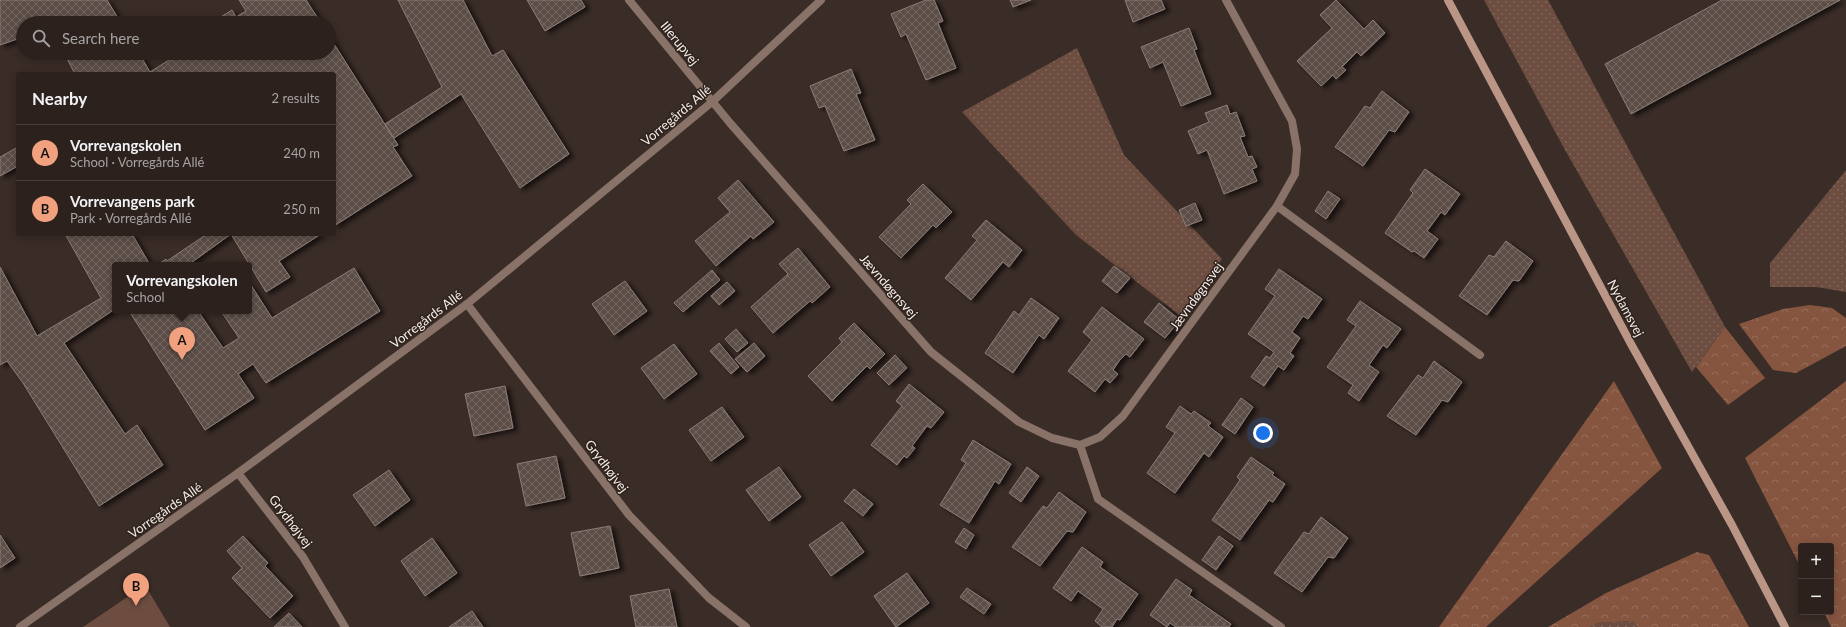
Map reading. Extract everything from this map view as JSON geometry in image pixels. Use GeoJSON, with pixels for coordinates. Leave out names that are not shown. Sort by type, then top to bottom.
{"type":"FeatureCollection","features":[{"type":"Feature","properties":{"kind":"street","name":"Illerupvej"},"geometry":{"type":"LineString","coordinates":[[629,0],[712,102]]}},
{"type":"Feature","properties":{"kind":"street","name":"Vorregårds Allé"},"geometry":{"type":"LineString","coordinates":[[20,627],[238,473],[467,304],[712,102],[821,0]]}},
{"type":"Feature","properties":{"kind":"street","name":"Jævndøgnsvej"},"geometry":{"type":"LineString","coordinates":[[712,102],[931,352],[1019,422],[1052,438],[1080,445],[1100,437],[1123,416],[1277,206],[1295,174],[1297,149],[1292,121],[1226,0]]}},
{"type":"Feature","properties":{"kind":"street","name":"Nydamsvej"},"geometry":{"type":"LineString","coordinates":[[1448,0],[1628,337],[1732,525],[1785,627]]}},
{"type":"Feature","properties":{"kind":"street"},"geometry":{"type":"LineString","coordinates":[[1277,206],[1480,355]]}},
{"type":"Feature","properties":{"kind":"street","name":"Grydhøjvej"},"geometry":{"type":"LineString","coordinates":[[467,304],[629,515],[709,598],[746,627]]}},
{"type":"Feature","properties":{"kind":"street"},"geometry":{"type":"LineString","coordinates":[[1080,445],[1098,498],[1281,627]]}},
{"type":"Feature","properties":{"kind":"street","name":"Grydhøjvej"},"geometry":{"type":"LineString","coordinates":[[238,473],[303,557],[345,627]]}},
{"type":"Feature","properties":{"kind":"shaded area"},"geometry":{"type":"Polygon","coordinates":[[[1484,0],[1548,0],[1725,327],[1692,372],[1565,150],[1484,0]]]}},
{"type":"Feature","properties":{"kind":"shaded area"},"geometry":{"type":"Polygon","coordinates":[[[1077,48],[1124,155],[1222,259],[1182,317],[1076,235],[962,112],[1077,48]]]}},
{"type":"Feature","properties":{"kind":"shaded area"},"geometry":{"type":"Polygon","coordinates":[[[1846,170],[1846,292],[1816,287],[1770,287],[1770,263],[1846,170]]]}},
{"type":"Feature","properties":{"kind":"shaded area"},"geometry":{"type":"Polygon","coordinates":[[[145,585],[170,627],[83,627],[145,585]]]}},
{"type":"Feature","properties":{"kind":"shaded area"},"geometry":{"type":"Polygon","coordinates":[[[1633,621],[1638,627],[1590,627],[1596,623],[1633,621]]]}},
{"type":"Feature","properties":{"kind":"green space"},"geometry":{"type":"Polygon","coordinates":[[[1810,305],[1832,308],[1846,318],[1846,346],[1796,373],[1773,370],[1739,324],[1783,309],[1810,305]]]}},
{"type":"Feature","properties":{"kind":"green space"},"geometry":{"type":"Polygon","coordinates":[[[1725,327],[1765,378],[1728,405],[1696,367],[1725,327]]]}},
{"type":"Feature","properties":{"kind":"green space"},"geometry":{"type":"Polygon","coordinates":[[[1614,381],[1662,468],[1486,627],[1439,627],[1614,381]]]}},
{"type":"Feature","properties":{"kind":"green space"},"geometry":{"type":"Polygon","coordinates":[[[1846,381],[1846,627],[1831,627],[1825,615],[1834,615],[1834,543],[1798,543],[1798,562],[1745,458],[1846,381]]]}},
{"type":"Feature","properties":{"kind":"green space"},"geometry":{"type":"Polygon","coordinates":[[[1697,552],[1709,555],[1749,627],[1638,627],[1633,621],[1596,623],[1590,627],[1548,627],[1606,593],[1697,552]]]}},
{"type":"Feature","properties":{"kind":"building"},"geometry":{"type":"Polygon","coordinates":[[[0,0],[107,0],[117,16],[16,16],[16,39],[0,45],[0,0]]]}},
{"type":"Feature","properties":{"kind":"building"},"geometry":{"type":"Polygon","coordinates":[[[239,0],[306,0],[316,16],[238,16],[246,11],[239,0]]]}},
{"type":"Feature","properties":{"kind":"building"},"geometry":{"type":"Polygon","coordinates":[[[398,0],[463,0],[492,56],[503,50],[569,154],[520,188],[461,94],[394,138],[385,124],[442,87],[398,0]]]}},
{"type":"Feature","properties":{"kind":"building"},"geometry":{"type":"Polygon","coordinates":[[[527,0],[581,0],[585,7],[545,31],[527,0]]]}},
{"type":"Feature","properties":{"kind":"building"},"geometry":{"type":"Polygon","coordinates":[[[926,0],[934,0],[943,21],[938,23],[956,68],[926,80],[906,34],[901,37],[891,14],[926,0]]]}},
{"type":"Feature","properties":{"kind":"building"},"geometry":{"type":"Polygon","coordinates":[[[1010,0],[1031,0],[1013,7],[1010,0]]]}},
{"type":"Feature","properties":{"kind":"building"},"geometry":{"type":"Polygon","coordinates":[[[1125,0],[1161,0],[1165,9],[1133,22],[1125,0]]]}},
{"type":"Feature","properties":{"kind":"building"},"geometry":{"type":"Polygon","coordinates":[[[1336,0],[1364,29],[1373,20],[1385,33],[1361,56],[1357,52],[1342,67],[1346,70],[1336,79],[1333,75],[1321,86],[1297,61],[1332,28],[1320,15],[1336,0]]]}},
{"type":"Feature","properties":{"kind":"building"},"geometry":{"type":"Polygon","coordinates":[[[1722,0],[1840,0],[1631,114],[1605,64],[1722,0]]]}},
{"type":"Feature","properties":{"kind":"building"},"geometry":{"type":"Polygon","coordinates":[[[232,10],[235,16],[222,16],[232,10]]]}},
{"type":"Feature","properties":{"kind":"building"},"geometry":{"type":"Polygon","coordinates":[[[1189,28],[1197,49],[1194,50],[1211,94],[1181,106],[1163,62],[1150,68],[1141,47],[1189,28]]]}},
{"type":"Feature","properties":{"kind":"building"},"geometry":{"type":"Polygon","coordinates":[[[336,47],[398,145],[393,147],[412,176],[336,225],[336,72],[150,72],[169,60],[336,60],[336,47]]]}},
{"type":"Feature","properties":{"kind":"building"},"geometry":{"type":"Polygon","coordinates":[[[68,60],[143,60],[150,72],[74,72],[68,60]]]}},
{"type":"Feature","properties":{"kind":"building"},"geometry":{"type":"Polygon","coordinates":[[[851,69],[861,93],[856,94],[875,140],[844,151],[825,106],[819,108],[810,86],[851,69]]]}},
{"type":"Feature","properties":{"kind":"building"},"geometry":{"type":"Polygon","coordinates":[[[1382,91],[1409,112],[1395,132],[1389,130],[1363,166],[1335,147],[1365,106],[1370,108],[1382,91]]]}},
{"type":"Feature","properties":{"kind":"building"},"geometry":{"type":"Polygon","coordinates":[[[1227,105],[1230,114],[1236,112],[1245,136],[1240,137],[1248,157],[1252,156],[1257,167],[1252,169],[1257,181],[1224,194],[1207,150],[1198,154],[1188,131],[1209,122],[1205,113],[1227,105]]]}},
{"type":"Feature","properties":{"kind":"building"},"geometry":{"type":"Polygon","coordinates":[[[16,148],[16,167],[0,176],[0,157],[16,148]]]}},
{"type":"Feature","properties":{"kind":"building"},"geometry":{"type":"Polygon","coordinates":[[[1425,169],[1460,194],[1445,215],[1441,212],[1427,231],[1438,239],[1424,258],[1414,251],[1412,252],[1385,233],[1413,193],[1410,190],[1425,169]]]}},
{"type":"Feature","properties":{"kind":"building"},"geometry":{"type":"Polygon","coordinates":[[[738,180],[774,222],[753,239],[751,236],[716,266],[695,241],[730,212],[718,198],[738,180]]]}},
{"type":"Feature","properties":{"kind":"building"},"geometry":{"type":"Polygon","coordinates":[[[923,184],[952,212],[936,228],[933,225],[901,258],[879,237],[911,204],[907,200],[923,184]]]}},
{"type":"Feature","properties":{"kind":"building"},"geometry":{"type":"Polygon","coordinates":[[[1328,191],[1340,199],[1326,219],[1315,211],[1328,191]]]}},
{"type":"Feature","properties":{"kind":"building"},"geometry":{"type":"Polygon","coordinates":[[[1195,203],[1202,220],[1186,226],[1179,210],[1195,203]]]}},
{"type":"Feature","properties":{"kind":"building"},"geometry":{"type":"Polygon","coordinates":[[[986,220],[1022,250],[1009,267],[1003,262],[971,300],[945,278],[977,240],[972,236],[986,220]]]}},
{"type":"Feature","properties":{"kind":"building"},"geometry":{"type":"Polygon","coordinates":[[[66,236],[133,236],[148,262],[112,262],[112,311],[64,343],[125,434],[137,425],[163,465],[99,506],[23,383],[7,361],[0,365],[0,267],[37,336],[101,298],[66,236]]]}},
{"type":"Feature","properties":{"kind":"building"},"geometry":{"type":"Polygon","coordinates":[[[204,236],[228,236],[192,262],[162,262],[166,259],[167,261],[204,236]]]}},
{"type":"Feature","properties":{"kind":"building"},"geometry":{"type":"Polygon","coordinates":[[[232,236],[318,236],[279,261],[290,277],[266,292],[252,269],[252,262],[248,262],[232,236]]]}},
{"type":"Feature","properties":{"kind":"building"},"geometry":{"type":"Polygon","coordinates":[[[1506,241],[1533,261],[1519,281],[1513,280],[1487,315],[1459,296],[1489,255],[1494,257],[1506,241]]]}},
{"type":"Feature","properties":{"kind":"building"},"geometry":{"type":"Polygon","coordinates":[[[798,248],[830,287],[812,303],[810,301],[773,333],[751,307],[788,274],[779,264],[798,248]]]}},
{"type":"Feature","properties":{"kind":"building"},"geometry":{"type":"Polygon","coordinates":[[[1114,266],[1130,278],[1117,293],[1102,281],[1114,266]]]}},
{"type":"Feature","properties":{"kind":"building"},"geometry":{"type":"Polygon","coordinates":[[[354,268],[380,311],[266,383],[253,364],[238,374],[254,398],[205,430],[131,314],[200,314],[223,348],[239,338],[223,314],[252,314],[252,287],[272,318],[354,268]]]}},
{"type":"Feature","properties":{"kind":"building"},"geometry":{"type":"Polygon","coordinates":[[[1279,269],[1322,299],[1308,319],[1303,316],[1292,332],[1300,338],[1290,353],[1294,356],[1284,370],[1278,366],[1264,386],[1251,377],[1266,356],[1270,358],[1274,352],[1248,334],[1275,296],[1265,289],[1279,269]]]}},
{"type":"Feature","properties":{"kind":"building"},"geometry":{"type":"Polygon","coordinates":[[[712,270],[720,280],[683,312],[674,303],[712,270]]]}},
{"type":"Feature","properties":{"kind":"building"},"geometry":{"type":"Polygon","coordinates":[[[625,281],[647,311],[614,335],[592,304],[625,281]]]}},
{"type":"Feature","properties":{"kind":"building"},"geometry":{"type":"Polygon","coordinates":[[[727,282],[735,291],[719,305],[711,296],[727,282]]]}},
{"type":"Feature","properties":{"kind":"building"},"geometry":{"type":"Polygon","coordinates":[[[1031,298],[1059,318],[1044,339],[1039,335],[1013,373],[985,353],[1014,311],[1019,315],[1031,298]]]}},
{"type":"Feature","properties":{"kind":"building"},"geometry":{"type":"Polygon","coordinates":[[[1360,301],[1401,329],[1387,348],[1383,345],[1369,365],[1379,372],[1359,401],[1348,393],[1353,385],[1327,367],[1356,326],[1347,320],[1360,301]]]}},
{"type":"Feature","properties":{"kind":"building"},"geometry":{"type":"Polygon","coordinates":[[[1159,303],[1180,320],[1165,338],[1144,322],[1159,303]]]}},
{"type":"Feature","properties":{"kind":"building"},"geometry":{"type":"Polygon","coordinates":[[[1102,307],[1144,339],[1130,357],[1126,354],[1119,361],[1113,370],[1118,374],[1110,383],[1105,379],[1095,392],[1068,371],[1092,340],[1083,332],[1102,307]]]}},
{"type":"Feature","properties":{"kind":"building"},"geometry":{"type":"Polygon","coordinates":[[[854,323],[885,354],[870,369],[867,366],[832,401],[808,376],[842,342],[839,338],[854,323]]]}},
{"type":"Feature","properties":{"kind":"building"},"geometry":{"type":"Polygon","coordinates":[[[736,329],[748,343],[737,352],[725,339],[736,329]]]}},
{"type":"Feature","properties":{"kind":"building"},"geometry":{"type":"Polygon","coordinates":[[[719,343],[739,367],[731,374],[710,351],[719,343]]]}},
{"type":"Feature","properties":{"kind":"building"},"geometry":{"type":"Polygon","coordinates":[[[754,343],[765,356],[747,372],[735,359],[754,343]]]}},
{"type":"Feature","properties":{"kind":"building"},"geometry":{"type":"Polygon","coordinates":[[[674,344],[697,374],[664,399],[641,368],[674,344]]]}},
{"type":"Feature","properties":{"kind":"building"},"geometry":{"type":"Polygon","coordinates":[[[895,355],[907,368],[889,385],[877,373],[895,355]]]}},
{"type":"Feature","properties":{"kind":"building"},"geometry":{"type":"Polygon","coordinates":[[[1434,361],[1462,382],[1448,402],[1442,400],[1416,435],[1387,416],[1418,375],[1423,378],[1434,361]]]}},
{"type":"Feature","properties":{"kind":"building"},"geometry":{"type":"Polygon","coordinates":[[[909,384],[944,412],[931,428],[927,426],[912,446],[915,448],[907,458],[904,456],[897,465],[871,445],[902,406],[896,401],[909,384]]]}},
{"type":"Feature","properties":{"kind":"building"},"geometry":{"type":"Polygon","coordinates":[[[505,386],[513,428],[474,436],[465,394],[505,386]]]}},
{"type":"Feature","properties":{"kind":"building"},"geometry":{"type":"Polygon","coordinates":[[[1241,398],[1253,407],[1235,434],[1222,425],[1241,398]]]}},
{"type":"Feature","properties":{"kind":"building"},"geometry":{"type":"Polygon","coordinates":[[[1180,406],[1191,414],[1194,411],[1211,423],[1208,426],[1223,437],[1209,457],[1204,453],[1175,493],[1147,473],[1175,433],[1166,427],[1180,406]]]}},
{"type":"Feature","properties":{"kind":"building"},"geometry":{"type":"Polygon","coordinates":[[[722,407],[744,437],[711,461],[689,430],[722,407]]]}},
{"type":"Feature","properties":{"kind":"building"},"geometry":{"type":"Polygon","coordinates":[[[973,440],[1011,464],[999,484],[995,481],[969,523],[940,505],[966,463],[961,460],[973,440]]]}},
{"type":"Feature","properties":{"kind":"building"},"geometry":{"type":"Polygon","coordinates":[[[556,456],[565,498],[526,506],[517,464],[556,456]]]}},
{"type":"Feature","properties":{"kind":"building"},"geometry":{"type":"Polygon","coordinates":[[[1251,457],[1274,473],[1272,475],[1285,484],[1273,502],[1269,500],[1240,540],[1212,520],[1240,480],[1237,477],[1251,457]]]}},
{"type":"Feature","properties":{"kind":"building"},"geometry":{"type":"Polygon","coordinates":[[[779,467],[801,497],[769,521],[746,490],[779,467]]]}},
{"type":"Feature","properties":{"kind":"building"},"geometry":{"type":"Polygon","coordinates":[[[1027,467],[1039,476],[1021,502],[1009,493],[1027,467]]]}},
{"type":"Feature","properties":{"kind":"building"},"geometry":{"type":"Polygon","coordinates":[[[389,470],[410,500],[375,526],[353,495],[389,470]]]}},
{"type":"Feature","properties":{"kind":"building"},"geometry":{"type":"Polygon","coordinates":[[[854,489],[873,504],[863,516],[844,501],[854,489]]]}},
{"type":"Feature","properties":{"kind":"building"},"geometry":{"type":"Polygon","coordinates":[[[1059,492],[1086,512],[1073,532],[1067,531],[1040,566],[1012,547],[1043,506],[1047,508],[1059,492]]]}},
{"type":"Feature","properties":{"kind":"building"},"geometry":{"type":"Polygon","coordinates":[[[1321,517],[1348,538],[1334,558],[1328,557],[1302,592],[1274,573],[1304,532],[1309,534],[1321,517]]]}},
{"type":"Feature","properties":{"kind":"building"},"geometry":{"type":"Polygon","coordinates":[[[842,522],[864,552],[831,576],[809,545],[842,522]]]}},
{"type":"Feature","properties":{"kind":"building"},"geometry":{"type":"Polygon","coordinates":[[[610,526],[619,568],[580,576],[571,533],[610,526]]]}},
{"type":"Feature","properties":{"kind":"building"},"geometry":{"type":"Polygon","coordinates":[[[964,528],[974,535],[966,549],[955,542],[964,528]]]}},
{"type":"Feature","properties":{"kind":"building"},"geometry":{"type":"Polygon","coordinates":[[[0,535],[15,558],[0,568],[0,535]]]}},
{"type":"Feature","properties":{"kind":"building"},"geometry":{"type":"Polygon","coordinates":[[[243,536],[268,563],[265,566],[293,596],[270,618],[232,578],[242,568],[227,551],[243,536]]]}},
{"type":"Feature","properties":{"kind":"building"},"geometry":{"type":"Polygon","coordinates":[[[1219,536],[1233,546],[1216,570],[1202,560],[1219,536]]]}},
{"type":"Feature","properties":{"kind":"building"},"geometry":{"type":"Polygon","coordinates":[[[432,538],[457,573],[425,596],[401,561],[432,538]]]}},
{"type":"Feature","properties":{"kind":"building"},"geometry":{"type":"Polygon","coordinates":[[[1082,547],[1103,562],[1100,567],[1138,594],[1120,620],[1117,619],[1112,627],[1102,627],[1095,621],[1103,609],[1078,591],[1071,601],[1053,588],[1082,547]]]}},
{"type":"Feature","properties":{"kind":"building"},"geometry":{"type":"Polygon","coordinates":[[[907,573],[929,603],[896,627],[874,596],[907,573]]]}},
{"type":"Feature","properties":{"kind":"building"},"geometry":{"type":"Polygon","coordinates":[[[1176,579],[1192,590],[1189,595],[1231,624],[1229,627],[1176,627],[1170,623],[1167,627],[1150,615],[1176,579]]]}},
{"type":"Feature","properties":{"kind":"building"},"geometry":{"type":"Polygon","coordinates":[[[967,588],[991,604],[984,614],[960,597],[967,588]]]}},
{"type":"Feature","properties":{"kind":"building"},"geometry":{"type":"Polygon","coordinates":[[[669,589],[677,627],[636,627],[630,596],[669,589]]]}},
{"type":"Feature","properties":{"kind":"building"},"geometry":{"type":"Polygon","coordinates":[[[472,611],[483,627],[449,627],[472,611]]]}},
{"type":"Feature","properties":{"kind":"building"},"geometry":{"type":"Polygon","coordinates":[[[289,613],[302,627],[274,627],[289,613]]]}},
{"type":"Feature","properties":{"kind":"place","name":"Vorrevangskolen"},"geometry":{"type":"Point","coordinates":[182,360]}},
{"type":"Feature","properties":{"kind":"place","name":"Vorrevangens park"},"geometry":{"type":"Point","coordinates":[136,606]}}]}
